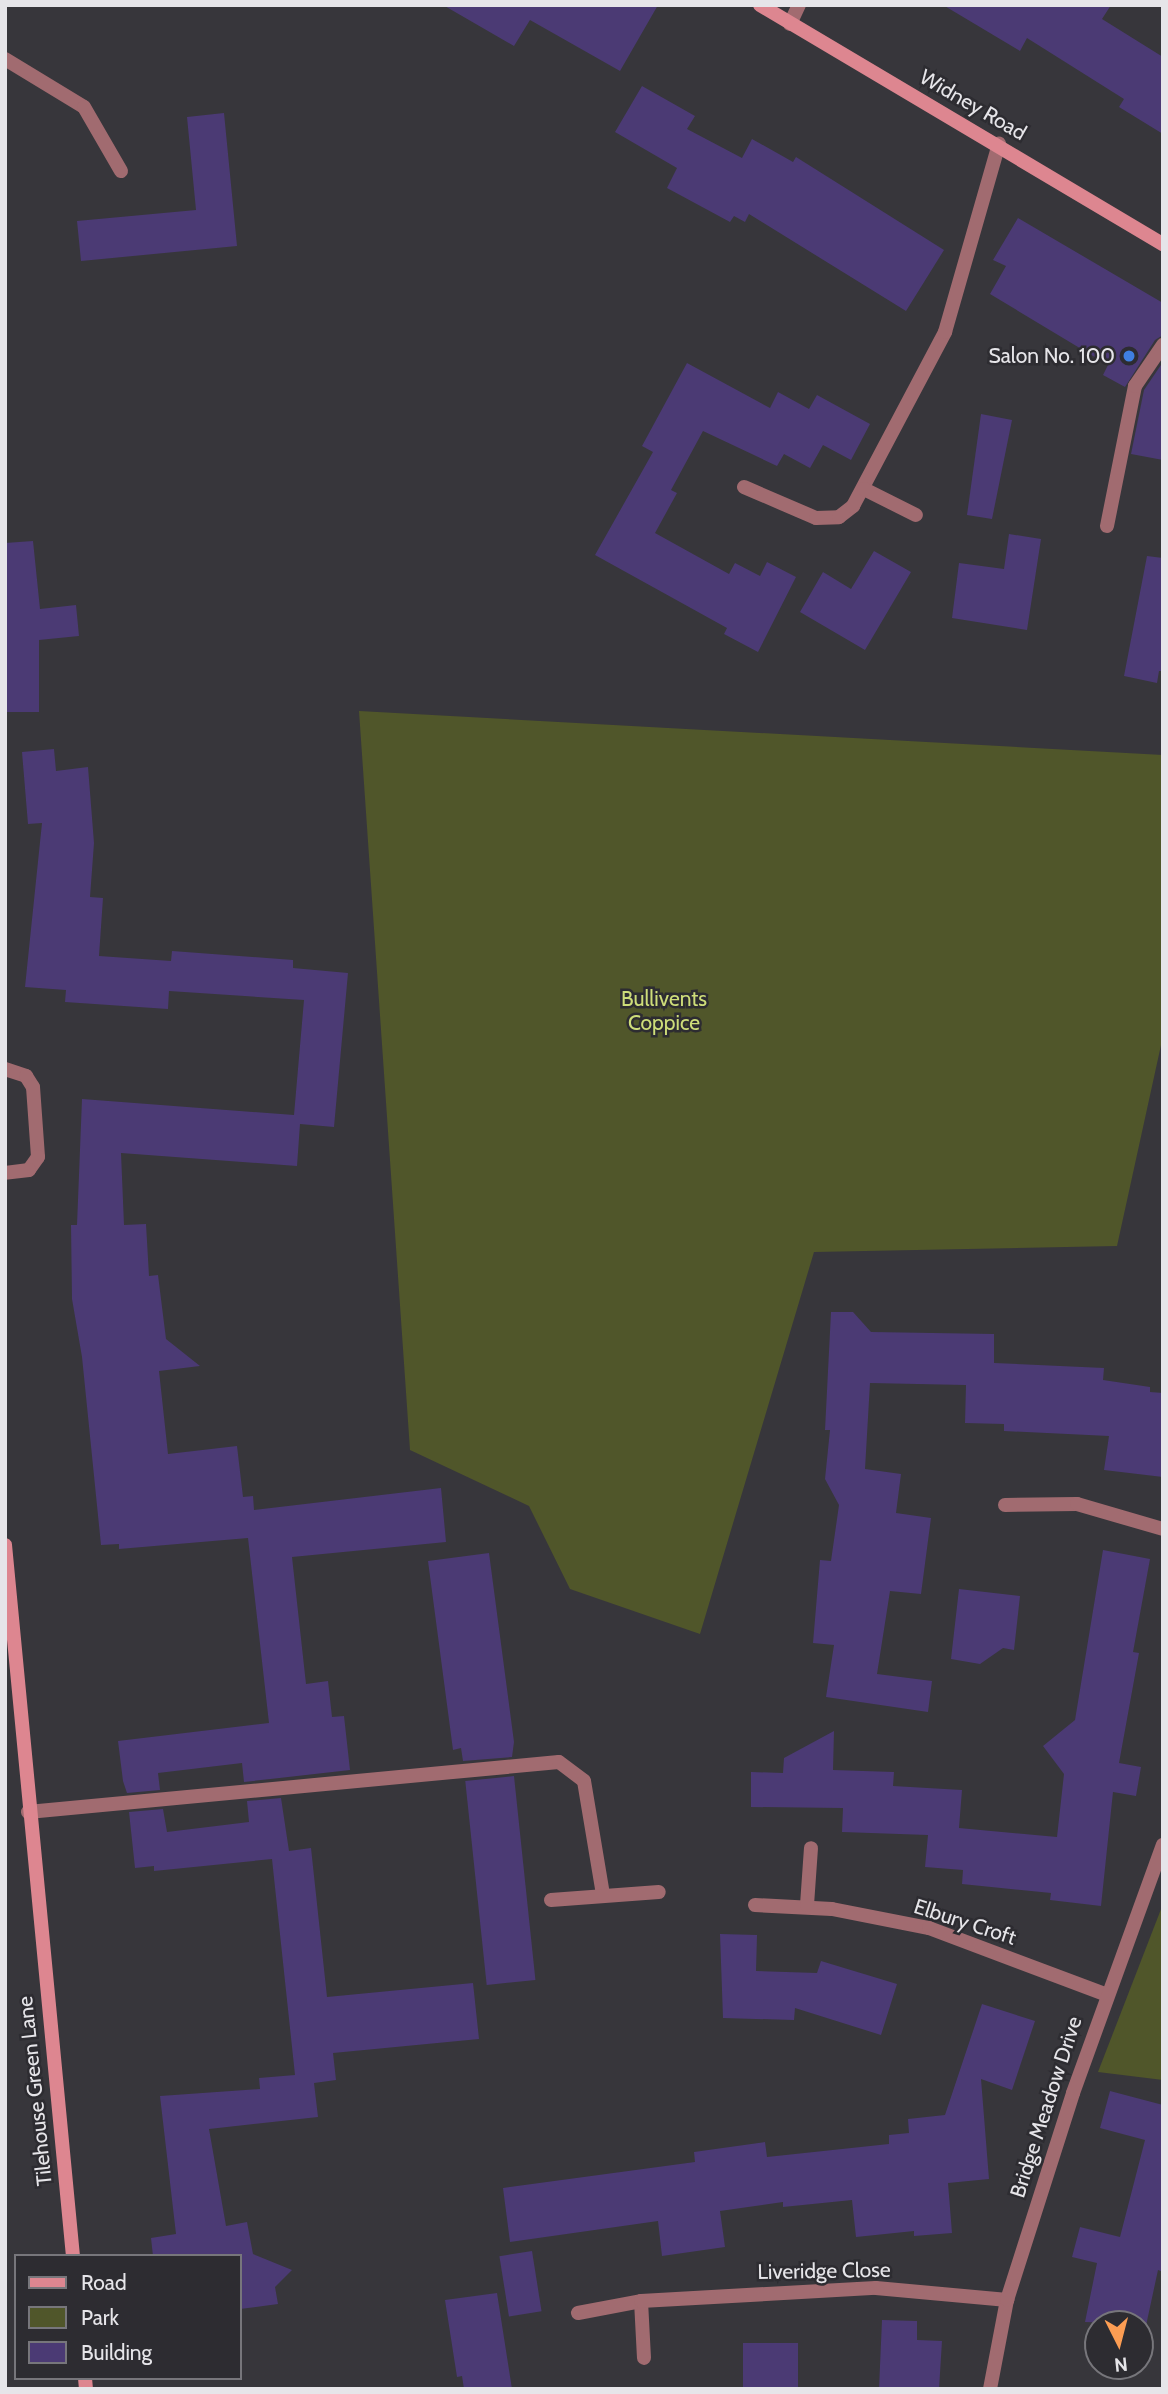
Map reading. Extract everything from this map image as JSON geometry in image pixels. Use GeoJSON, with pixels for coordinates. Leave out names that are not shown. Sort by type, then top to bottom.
{"type":"FeatureCollection","features":[{"type":"Feature","properties":{"kind":"street","name":"Widney Road"},"geometry":{"type":"LineString","coordinates":[[760,5],[999,144],[1163,244]]}},
{"type":"Feature","properties":{"kind":"street"},"geometry":{"type":"LineString","coordinates":[[790,24],[799,5]]}},
{"type":"Feature","properties":{"kind":"street"},"geometry":{"type":"LineString","coordinates":[[5,59],[84,107],[121,171]]}},
{"type":"Feature","properties":{"kind":"street"},"geometry":{"type":"LineString","coordinates":[[744,487],[816,518],[839,517],[853,506],[945,332],[999,144]]}},
{"type":"Feature","properties":{"kind":"street"},"geometry":{"type":"LineString","coordinates":[[1107,526],[1135,386],[1163,345]]}},
{"type":"Feature","properties":{"kind":"street"},"geometry":{"type":"LineString","coordinates":[[864,489],[916,515]]}},
{"type":"Feature","properties":{"kind":"street"},"geometry":{"type":"LineString","coordinates":[[5,1069],[26,1076],[33,1087],[38,1157],[29,1170],[5,1173]]}},
{"type":"Feature","properties":{"kind":"street"},"geometry":{"type":"LineString","coordinates":[[1005,1504],[1077,1504],[1163,1529]]}},
{"type":"Feature","properties":{"kind":"street","name":"Tilehouse Green Lane"},"geometry":{"type":"LineString","coordinates":[[5,1545],[28,1812],[73,2254]]}},
{"type":"Feature","properties":{"kind":"street"},"geometry":{"type":"LineString","coordinates":[[28,1812],[559,1762],[584,1781],[603,1895]]}},
{"type":"Feature","properties":{"kind":"street","name":"Bridge Meadow Drive"},"geometry":{"type":"LineString","coordinates":[[990,2389],[1007,2300],[1105,1993],[1163,1845]]}},
{"type":"Feature","properties":{"kind":"street"},"geometry":{"type":"LineString","coordinates":[[807,1905],[811,1848]]}},
{"type":"Feature","properties":{"kind":"street"},"geometry":{"type":"LineString","coordinates":[[551,1900],[659,1892]]}},
{"type":"Feature","properties":{"kind":"street","name":"Elbury Croft"},"geometry":{"type":"LineString","coordinates":[[755,1905],[807,1905],[929,1928],[1105,1993]]}},
{"type":"Feature","properties":{"kind":"street","name":"Liveridge Close"},"geometry":{"type":"LineString","coordinates":[[578,2312],[641,2301],[876,2288],[1007,2300]]}},
{"type":"Feature","properties":{"kind":"street"},"geometry":{"type":"LineString","coordinates":[[641,2301],[645,2358]]}},
{"type":"Feature","properties":{"kind":"green space","name":"Bullivents Coppice"},"geometry":{"type":"Polygon","coordinates":[[[359,711],[1163,755],[1163,1036],[1117,1246],[814,1252],[700,1634],[570,1589],[529,1506],[410,1450],[359,711]]]}},
{"type":"Feature","properties":{"kind":"green space"},"geometry":{"type":"Polygon","coordinates":[[[1163,1904],[1163,2080],[1098,2072],[1163,1904]]]}},
{"type":"Feature","properties":{"kind":"building"},"geometry":{"type":"Polygon","coordinates":[[[443,5],[658,5],[620,71],[530,20],[514,46],[443,5]]]}},
{"type":"Feature","properties":{"kind":"building"},"geometry":{"type":"Polygon","coordinates":[[[943,5],[1111,5],[1102,19],[1163,57],[1163,134],[1119,107],[1124,99],[1027,38],[1020,51],[943,5]]]}},
{"type":"Feature","properties":{"kind":"building"},"geometry":{"type":"Polygon","coordinates":[[[642,86],[695,116],[687,129],[742,158],[752,139],[793,162],[796,157],[944,250],[906,311],[749,214],[745,222],[734,216],[730,222],[667,188],[677,168],[615,132],[642,86]]]}},
{"type":"Feature","properties":{"kind":"building"},"geometry":{"type":"Polygon","coordinates":[[[224,113],[237,246],[81,261],[77,221],[196,210],[187,117],[224,113]]]}},
{"type":"Feature","properties":{"kind":"building"},"geometry":{"type":"Polygon","coordinates":[[[1018,218],[1163,303],[1163,335],[1155,340],[1125,387],[1103,375],[1108,365],[990,294],[1006,266],[993,260],[1018,218]]]}},
{"type":"Feature","properties":{"kind":"building"},"geometry":{"type":"Polygon","coordinates":[[[1163,362],[1163,460],[1131,454],[1144,390],[1163,362]]]}},
{"type":"Feature","properties":{"kind":"building"},"geometry":{"type":"Polygon","coordinates":[[[687,363],[770,408],[778,392],[809,409],[817,395],[870,424],[851,460],[823,445],[810,468],[784,454],[777,466],[703,431],[671,490],[677,493],[655,533],[729,574],[735,563],[760,576],[767,562],[796,577],[758,652],[724,634],[727,628],[595,555],[653,452],[642,446],[687,363]]]}},
{"type":"Feature","properties":{"kind":"building"},"geometry":{"type":"Polygon","coordinates":[[[981,414],[1012,420],[992,519],[967,515],[981,414]]]}},
{"type":"Feature","properties":{"kind":"building"},"geometry":{"type":"Polygon","coordinates":[[[1009,534],[1041,539],[1027,630],[952,618],[959,563],[1004,569],[1009,534]]]}},
{"type":"Feature","properties":{"kind":"building"},"geometry":{"type":"Polygon","coordinates":[[[33,541],[40,609],[76,605],[79,636],[39,640],[39,712],[5,712],[5,543],[33,541]]]}},
{"type":"Feature","properties":{"kind":"building"},"geometry":{"type":"Polygon","coordinates":[[[874,551],[911,572],[865,650],[800,612],[823,572],[851,589],[874,551]]]}},
{"type":"Feature","properties":{"kind":"building"},"geometry":{"type":"Polygon","coordinates":[[[1147,556],[1163,558],[1163,671],[1159,671],[1157,683],[1124,676],[1147,556]]]}},
{"type":"Feature","properties":{"kind":"building"},"geometry":{"type":"Polygon","coordinates":[[[54,749],[56,771],[88,767],[94,843],[90,897],[103,898],[99,956],[171,961],[172,951],[293,960],[293,968],[348,973],[334,1127],[300,1124],[297,1166],[121,1153],[124,1225],[146,1224],[149,1276],[158,1275],[166,1339],[200,1366],[159,1371],[168,1454],[237,1446],[243,1497],[253,1496],[254,1510],[441,1488],[446,1542],[292,1557],[306,1684],[328,1681],[332,1717],[344,1716],[350,1770],[244,1782],[242,1763],[158,1773],[160,1790],[127,1793],[123,1781],[118,1741],[269,1723],[248,1538],[119,1549],[119,1544],[101,1545],[82,1357],[72,1299],[71,1225],[77,1225],[82,1099],[294,1115],[304,1000],[169,991],[168,1009],[65,1002],[66,990],[25,987],[42,823],[28,824],[22,752],[54,749]]]}},
{"type":"Feature","properties":{"kind":"building"},"geometry":{"type":"Polygon","coordinates":[[[831,1312],[853,1312],[871,1332],[994,1334],[994,1363],[1104,1368],[1103,1380],[1150,1387],[1150,1392],[1163,1393],[1163,1477],[1104,1470],[1109,1436],[1004,1431],[1004,1424],[965,1423],[966,1385],[870,1383],[865,1469],[901,1474],[896,1513],[931,1518],[921,1594],[890,1591],[877,1674],[932,1681],[928,1712],[826,1697],[834,1645],[813,1643],[820,1560],[831,1561],[839,1505],[825,1479],[830,1430],[825,1430],[831,1312]]]}},
{"type":"Feature","properties":{"kind":"building"},"geometry":{"type":"Polygon","coordinates":[[[1103,1550],[1150,1559],[1133,1652],[1139,1653],[1119,1763],[1141,1767],[1136,1796],[1113,1792],[1101,1906],[1050,1900],[1051,1893],[962,1884],[963,1870],[925,1867],[928,1835],[842,1832],[843,1808],[751,1807],[751,1772],[783,1773],[784,1758],[834,1731],[833,1770],[894,1772],[893,1786],[962,1790],[959,1828],[1057,1837],[1064,1774],[1043,1746],[1075,1720],[1103,1550]]]}},
{"type":"Feature","properties":{"kind":"building"},"geometry":{"type":"Polygon","coordinates":[[[489,1553],[514,1742],[512,1757],[463,1761],[461,1748],[453,1750],[428,1561],[489,1553]]]}},
{"type":"Feature","properties":{"kind":"building"},"geometry":{"type":"Polygon","coordinates":[[[959,1589],[1020,1596],[1014,1650],[1003,1648],[980,1664],[951,1659],[959,1589]]]}},
{"type":"Feature","properties":{"kind":"building"},"geometry":{"type":"Polygon","coordinates":[[[514,1776],[535,1980],[487,1985],[465,1781],[514,1776]]]}},
{"type":"Feature","properties":{"kind":"building"},"geometry":{"type":"Polygon","coordinates":[[[281,1798],[289,1851],[311,1848],[327,1997],[473,1983],[479,2039],[333,2053],[336,2080],[314,2083],[318,2117],[209,2129],[226,2226],[247,2222],[253,2254],[292,2270],[275,2287],[278,2304],[242,2309],[242,2254],[153,2254],[151,2238],[176,2234],[160,2096],[260,2089],[259,2078],[295,2075],[272,1859],[154,1871],[154,1866],[135,1868],[129,1812],[163,1809],[167,1832],[249,1822],[247,1801],[281,1798]]]}},
{"type":"Feature","properties":{"kind":"building"},"geometry":{"type":"Polygon","coordinates":[[[720,1934],[757,1935],[756,1971],[817,1973],[821,1961],[897,1984],[881,2035],[795,2008],[794,2020],[723,2018],[720,1934]]]}},
{"type":"Feature","properties":{"kind":"building"},"geometry":{"type":"Polygon","coordinates":[[[982,2004],[1035,2021],[1012,2090],[981,2079],[989,2179],[948,2183],[952,2233],[914,2236],[914,2231],[856,2237],[852,2200],[783,2207],[783,2202],[720,2211],[725,2247],[662,2256],[658,2221],[510,2242],[503,2188],[695,2162],[694,2152],[765,2142],[767,2157],[889,2144],[889,2135],[909,2133],[908,2119],[945,2115],[982,2004]]]}},
{"type":"Feature","properties":{"kind":"building"},"geometry":{"type":"Polygon","coordinates":[[[1110,2091],[1163,2105],[1163,2272],[1158,2270],[1149,2310],[1087,2310],[1097,2263],[1072,2257],[1080,2227],[1120,2237],[1145,2140],[1100,2128],[1110,2091]]]}},
{"type":"Feature","properties":{"kind":"building"},"geometry":{"type":"Polygon","coordinates":[[[532,2251],[542,2311],[509,2316],[499,2256],[532,2251]]]}},
{"type":"Feature","properties":{"kind":"building"},"geometry":{"type":"Polygon","coordinates":[[[497,2293],[512,2389],[464,2389],[462,2376],[457,2377],[445,2300],[497,2293]]]}},
{"type":"Feature","properties":{"kind":"building"},"geometry":{"type":"Polygon","coordinates":[[[882,2320],[917,2321],[917,2340],[942,2341],[939,2389],[879,2389],[882,2320]]]}},
{"type":"Feature","properties":{"kind":"building"},"geometry":{"type":"Polygon","coordinates":[[[743,2343],[798,2343],[798,2389],[743,2389],[743,2343]]]}},
{"type":"Feature","properties":{"kind":"place","name":"Salon No. 100"},"geometry":{"type":"Point","coordinates":[1129,356]}}]}
